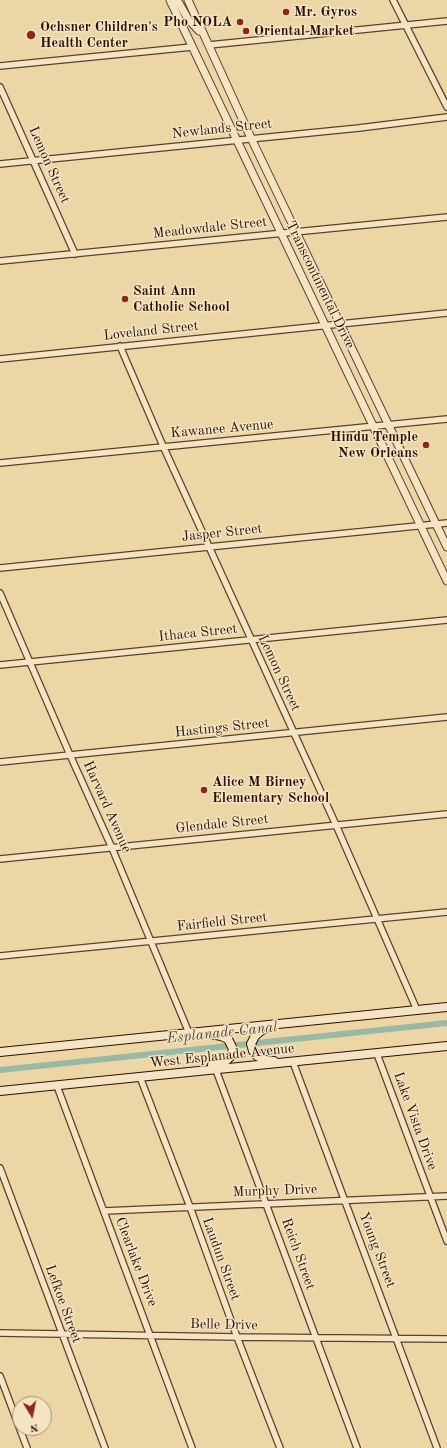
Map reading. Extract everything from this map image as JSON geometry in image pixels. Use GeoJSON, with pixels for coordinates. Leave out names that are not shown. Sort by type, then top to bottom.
{"type":"FeatureCollection","features":[{"type":"Feature","properties":{"kind":"main road","name":"West Esplanade Avenue"},"geometry":{"type":"LineString","coordinates":[[0,1052],[447,1007]]}},
{"type":"Feature","properties":{"kind":"main road"},"geometry":{"type":"LineString","coordinates":[[283,1063],[266,1060],[257,1056],[253,1051],[253,1040],[262,1030],[290,1022]]}},
{"type":"Feature","properties":{"kind":"main road"},"geometry":{"type":"LineString","coordinates":[[161,1075],[175,1069],[221,1064],[231,1056],[232,1047],[228,1039],[221,1036],[198,1032]]}},
{"type":"Feature","properties":{"kind":"main road","name":"West Esplanade Avenue"},"geometry":{"type":"LineString","coordinates":[[0,1091],[447,1046]]}},
{"type":"Feature","properties":{"kind":"street","name":"Transcontinental Drive"},"geometry":{"type":"LineString","coordinates":[[188,0],[203,36],[209,45],[251,138],[447,547]]}},
{"type":"Feature","properties":{"kind":"street"},"geometry":{"type":"LineString","coordinates":[[393,0],[447,107]]}},
{"type":"Feature","properties":{"kind":"street","name":"Transcontinental Drive"},"geometry":{"type":"LineString","coordinates":[[170,1],[447,581]]}},
{"type":"Feature","properties":{"kind":"street"},"geometry":{"type":"LineString","coordinates":[[170,1],[176,1],[179,3],[188,20],[203,36]]}},
{"type":"Feature","properties":{"kind":"street"},"geometry":{"type":"LineString","coordinates":[[209,45],[447,21]]}},
{"type":"Feature","properties":{"kind":"street"},"geometry":{"type":"LineString","coordinates":[[0,66],[192,47]]}},
{"type":"Feature","properties":{"kind":"street","name":"Lemon Street"},"geometry":{"type":"LineString","coordinates":[[0,87],[75,254]]}},
{"type":"Feature","properties":{"kind":"street","name":"Newlands Street"},"geometry":{"type":"LineString","coordinates":[[0,164],[359,128],[447,117]]}},
{"type":"Feature","properties":{"kind":"street","name":"Meadowdale Street"},"geometry":{"type":"LineString","coordinates":[[0,262],[447,217]]}},
{"type":"Feature","properties":{"kind":"street","name":"Loveland Street"},"geometry":{"type":"LineString","coordinates":[[0,359],[447,314]]}},
{"type":"Feature","properties":{"kind":"street","name":"Lemon Street"},"geometry":{"type":"LineString","coordinates":[[120,346],[163,446],[250,639],[336,825],[417,1010]]}},
{"type":"Feature","properties":{"kind":"street","name":"Kawanee Avenue"},"geometry":{"type":"LineString","coordinates":[[0,463],[447,419]]}},
{"type":"Feature","properties":{"kind":"street","name":"Jasper Street"},"geometry":{"type":"LineString","coordinates":[[0,568],[447,523]]}},
{"type":"Feature","properties":{"kind":"street","name":"Harvard Avenue"},"geometry":{"type":"LineString","coordinates":[[0,593],[152,940],[189,1033]]}},
{"type":"Feature","properties":{"kind":"street","name":"Ithaca Street"},"geometry":{"type":"LineString","coordinates":[[0,665],[447,620]]}},
{"type":"Feature","properties":{"kind":"street","name":"Hastings Street"},"geometry":{"type":"LineString","coordinates":[[0,762],[447,717]]}},
{"type":"Feature","properties":{"kind":"street","name":"Glendale Street"},"geometry":{"type":"LineString","coordinates":[[0,859],[447,814]]}},
{"type":"Feature","properties":{"kind":"street","name":"Fairfield Street"},"geometry":{"type":"LineString","coordinates":[[0,956],[447,912]]}},
{"type":"Feature","properties":{"kind":"street","name":"Lake Vista Drive"},"geometry":{"type":"LineString","coordinates":[[377,1054],[447,1241]]}},
{"type":"Feature","properties":{"kind":"street","name":"Young Street"},"geometry":{"type":"LineString","coordinates":[[293,1062],[438,1448]]}},
{"type":"Feature","properties":{"kind":"street","name":"Reich Street"},"geometry":{"type":"LineString","coordinates":[[216,1070],[357,1448]]}},
{"type":"Feature","properties":{"kind":"street","name":"Laudun Street"},"geometry":{"type":"LineString","coordinates":[[140,1077],[190,1207],[237,1338],[280,1448]]}},
{"type":"Feature","properties":{"kind":"street","name":"Clearlake Drive"},"geometry":{"type":"LineString","coordinates":[[57,1086],[192,1448]]}},
{"type":"Feature","properties":{"kind":"street","name":"Lefkoe Street"},"geometry":{"type":"LineString","coordinates":[[0,1168],[105,1448]]}},
{"type":"Feature","properties":{"kind":"street","name":"Murphy Drive"},"geometry":{"type":"LineString","coordinates":[[104,1211],[447,1196]]}},
{"type":"Feature","properties":{"kind":"street","name":"Belle Drive"},"geometry":{"type":"LineString","coordinates":[[0,1333],[237,1338],[447,1339]]}},
{"type":"Feature","properties":{"kind":"street"},"geometry":{"type":"LineString","coordinates":[[0,1376],[27,1448]]}},
{"type":"Feature","properties":{"kind":"waterway","name":"Esplanade Canal"},"geometry":{"type":"LineString","coordinates":[[0,1070],[447,1023]]}},
{"type":"Feature","properties":{"kind":"place","name":"Mr. Gyros"},"geometry":{"type":"Point","coordinates":[286,12]}},
{"type":"Feature","properties":{"kind":"place","name":"Pho NOLA"},"geometry":{"type":"Point","coordinates":[240,22]}},
{"type":"Feature","properties":{"kind":"place","name":"Oriental Market"},"geometry":{"type":"Point","coordinates":[246,31]}},
{"type":"Feature","properties":{"kind":"place","name":"Ochsner Children's Health Center"},"geometry":{"type":"Point","coordinates":[31,35]}},
{"type":"Feature","properties":{"kind":"place","name":"Saint Ann Catholic School"},"geometry":{"type":"Point","coordinates":[125,299]}},
{"type":"Feature","properties":{"kind":"place","name":"Hindu Temple New Orleans"},"geometry":{"type":"Point","coordinates":[426,445]}},
{"type":"Feature","properties":{"kind":"place","name":"Alice M Birney Elementary School"},"geometry":{"type":"Point","coordinates":[204,790]}}]}
